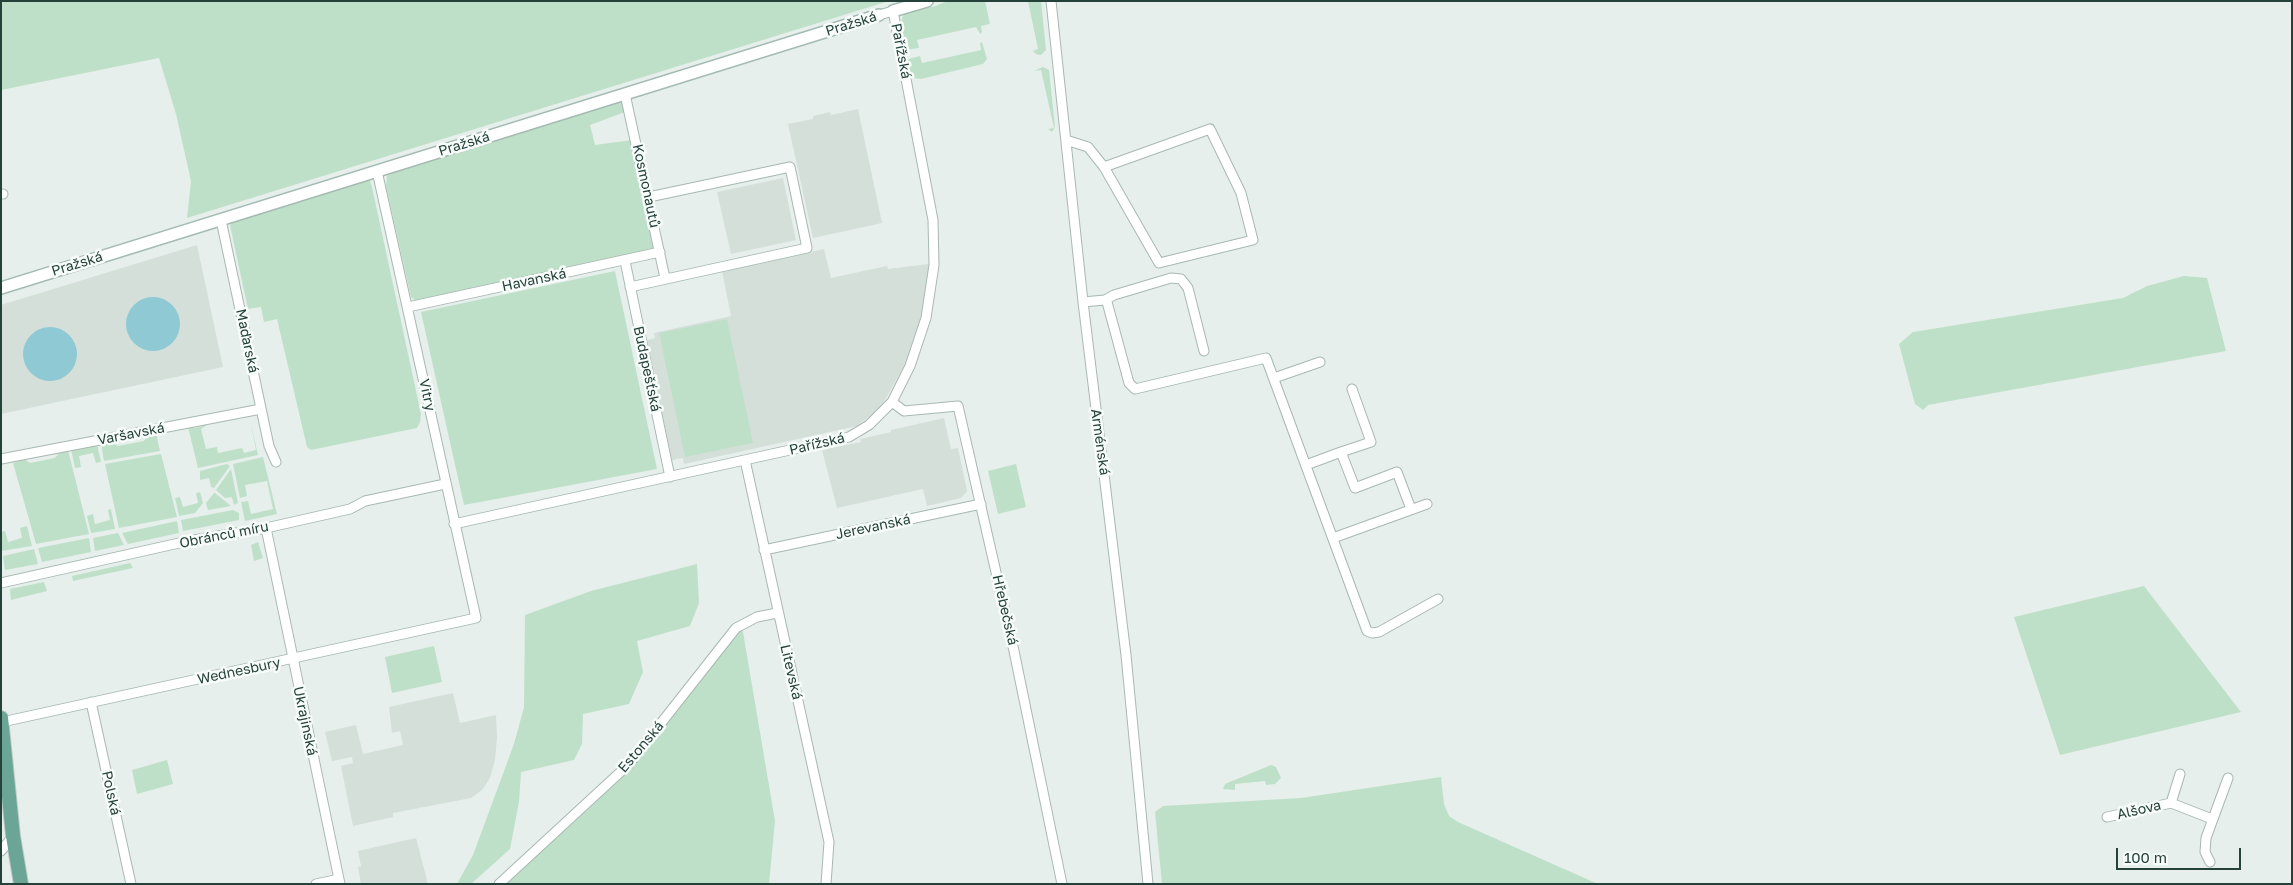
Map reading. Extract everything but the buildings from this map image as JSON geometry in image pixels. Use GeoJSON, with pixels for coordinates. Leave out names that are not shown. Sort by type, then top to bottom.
{"type":"FeatureCollection","features":[{"type":"Feature","properties":{"kind":"main road"},"geometry":{"type":"LineString","coordinates":[[2,720],[13,836],[21,884]]}},
{"type":"Feature","properties":{"kind":"street","name":"Pražská"},"geometry":{"type":"LineString","coordinates":[[1,288],[927,1]]}},
{"type":"Feature","properties":{"kind":"street","name":"Arménská"},"geometry":{"type":"LineString","coordinates":[[1050,1],[1083,302],[1123,629],[1148,884]]}},
{"type":"Feature","properties":{"kind":"street","name":"Pařížská"},"geometry":{"type":"LineString","coordinates":[[454,524],[849,437],[870,425],[892,402],[910,366],[926,318],[934,265],[933,220],[928,185],[893,11]]}},
{"type":"Feature","properties":{"kind":"street","name":"Kosmonautů"},"geometry":{"type":"LineString","coordinates":[[625,94],[649,197],[665,278]]}},
{"type":"Feature","properties":{"kind":"street"},"geometry":{"type":"LineString","coordinates":[[1066,140],[1088,147],[1104,167],[1159,263],[1253,240],[1241,193],[1210,130],[1104,167]]}},
{"type":"Feature","properties":{"kind":"street"},"geometry":{"type":"LineString","coordinates":[[630,287],[807,248],[790,168],[649,197]]}},
{"type":"Feature","properties":{"kind":"street","name":"Vitry"},"geometry":{"type":"LineString","coordinates":[[377,171],[476,618]]}},
{"type":"Feature","properties":{"kind":"street","name":"Maďarská"},"geometry":{"type":"LineString","coordinates":[[221,220],[269,446],[276,462]]}},
{"type":"Feature","properties":{"kind":"street","name":"Havanská"},"geometry":{"type":"LineString","coordinates":[[408,307],[660,252]]}},
{"type":"Feature","properties":{"kind":"street","name":"Budapešťská"},"geometry":{"type":"LineString","coordinates":[[625,261],[670,477]]}},
{"type":"Feature","properties":{"kind":"street"},"geometry":{"type":"LineString","coordinates":[[1083,302],[1105,300],[1114,295],[1171,278],[1181,279],[1188,288],[1204,351]]}},
{"type":"Feature","properties":{"kind":"street"},"geometry":{"type":"LineString","coordinates":[[1105,300],[1129,383],[1135,389],[1266,358],[1367,631],[1372,633],[1379,632],[1438,599]]}},
{"type":"Feature","properties":{"kind":"street"},"geometry":{"type":"LineString","coordinates":[[1274,378],[1320,362]]}},
{"type":"Feature","properties":{"kind":"street"},"geometry":{"type":"LineString","coordinates":[[1306,465],[1372,442],[1352,389]]}},
{"type":"Feature","properties":{"kind":"street","name":"Hřebečská"},"geometry":{"type":"LineString","coordinates":[[892,402],[904,411],[958,406],[981,504],[1062,884]]}},
{"type":"Feature","properties":{"kind":"street","name":"Varšavská"},"geometry":{"type":"LineString","coordinates":[[1,459],[261,409]]}},
{"type":"Feature","properties":{"kind":"street"},"geometry":{"type":"LineString","coordinates":[[1341,452],[1355,488],[1397,472],[1411,509]]}},
{"type":"Feature","properties":{"kind":"street","name":"Litevská"},"geometry":{"type":"LineString","coordinates":[[746,460],[764,550],[829,842],[826,884]]}},
{"type":"Feature","properties":{"kind":"street","name":"Obránců míru"},"geometry":{"type":"LineString","coordinates":[[1,583],[188,541],[266,528],[350,509],[365,501],[446,484]]}},
{"type":"Feature","properties":{"kind":"street","name":"Jerevanská"},"geometry":{"type":"LineString","coordinates":[[764,550],[981,504]]}},
{"type":"Feature","properties":{"kind":"street"},"geometry":{"type":"LineString","coordinates":[[1333,538],[1427,504]]}},
{"type":"Feature","properties":{"kind":"street","name":"Ukrajinská"},"geometry":{"type":"LineString","coordinates":[[266,528],[292,660],[340,881]]}},
{"type":"Feature","properties":{"kind":"street","name":"Estonská"},"geometry":{"type":"LineString","coordinates":[[499,884],[628,765],[736,628],[756,617],[778,613]]}},
{"type":"Feature","properties":{"kind":"street","name":"Wednesbury"},"geometry":{"type":"LineString","coordinates":[[2,720],[292,660],[476,618]]}},
{"type":"Feature","properties":{"kind":"street","name":"Polská"},"geometry":{"type":"LineString","coordinates":[[91,702],[131,884]]}},
{"type":"Feature","properties":{"kind":"street","name":"Alšova"},"geometry":{"type":"LineString","coordinates":[[2171,803],[2180,774]]}},
{"type":"Feature","properties":{"kind":"street"},"geometry":{"type":"LineString","coordinates":[[2210,862],[2206,852],[2212,819],[2228,778]]}},
{"type":"Feature","properties":{"kind":"street","name":"Alšova"},"geometry":{"type":"LineString","coordinates":[[2107,817],[2171,803],[2212,819]]}},
{"type":"Feature","properties":{"kind":"street"},"geometry":{"type":"LineString","coordinates":[[1,851],[13,836]]}},
{"type":"Feature","properties":{"kind":"street"},"geometry":{"type":"LineString","coordinates":[[316,884],[340,881]]}},
{"type":"Feature","properties":{"kind":"shaded area"},"geometry":{"type":"Polygon","coordinates":[[[858,109],[882,223],[813,238],[788,124],[813,119],[813,116],[830,112],[831,115],[858,109]]]}},
{"type":"Feature","properties":{"kind":"shaded area"},"geometry":{"type":"Polygon","coordinates":[[[783,178],[796,240],[731,254],[717,192],[783,178]]]}},
{"type":"Feature","properties":{"kind":"shaded area"},"geometry":{"type":"Polygon","coordinates":[[[197,245],[223,367],[1,414],[1,305],[197,245]]]}},
{"type":"Feature","properties":{"kind":"shaded area"},"geometry":{"type":"Polygon","coordinates":[[[824,249],[831,278],[887,266],[888,269],[929,264],[925,300],[916,338],[904,366],[885,400],[877,411],[857,426],[684,464],[683,458],[672,460],[647,340],[655,338],[654,333],[731,316],[722,271],[824,249]]]}},
{"type":"Feature","properties":{"kind":"shaded area"},"geometry":{"type":"Polygon","coordinates":[[[944,418],[951,449],[958,448],[967,491],[961,498],[927,506],[923,489],[837,508],[822,450],[861,442],[860,439],[891,432],[891,430],[944,418]]]}},
{"type":"Feature","properties":{"kind":"shaded area"},"geometry":{"type":"Polygon","coordinates":[[[453,693],[460,723],[496,715],[495,760],[490,778],[483,789],[471,798],[393,813],[393,817],[353,826],[341,766],[353,763],[352,757],[332,761],[325,732],[356,725],[363,754],[403,745],[400,731],[392,733],[389,707],[453,693]]]}},
{"type":"Feature","properties":{"kind":"shaded area"},"geometry":{"type":"Polygon","coordinates":[[[416,838],[428,884],[361,884],[358,867],[361,866],[358,851],[416,838]]]}},
{"type":"Feature","properties":{"kind":"green space"},"geometry":{"type":"Polygon","coordinates":[[[1,1],[889,1],[187,218],[191,181],[176,114],[159,58],[1,90],[1,1]]]}},
{"type":"Feature","properties":{"kind":"green space"},"geometry":{"type":"Polygon","coordinates":[[[948,1],[985,1],[990,24],[981,26],[982,32],[980,34],[976,27],[917,40],[919,48],[905,50],[900,25],[904,13],[924,5],[933,7],[948,1]]]}},
{"type":"Feature","properties":{"kind":"green space"},"geometry":{"type":"Polygon","coordinates":[[[1028,1],[1041,1],[1046,50],[1041,55],[1033,51],[1038,49],[1028,1]]]}},
{"type":"Feature","properties":{"kind":"green space"},"geometry":{"type":"Polygon","coordinates":[[[982,42],[987,59],[983,64],[921,79],[914,78],[910,73],[907,60],[920,56],[922,63],[981,50],[980,43],[982,42]]]}},
{"type":"Feature","properties":{"kind":"green space"},"geometry":{"type":"Polygon","coordinates":[[[1043,67],[1049,70],[1055,127],[1052,132],[1048,129],[1054,128],[1041,70],[1034,71],[1043,67]]]}},
{"type":"Feature","properties":{"kind":"green space"},"geometry":{"type":"Polygon","coordinates":[[[614,102],[621,102],[626,107],[625,112],[590,125],[595,145],[632,140],[656,245],[653,249],[416,301],[411,297],[386,186],[387,176],[391,172],[614,102]]]}},
{"type":"Feature","properties":{"kind":"green space"},"geometry":{"type":"Polygon","coordinates":[[[366,180],[370,181],[372,187],[421,414],[420,422],[417,428],[311,450],[307,447],[277,319],[264,322],[261,307],[248,309],[230,225],[235,220],[366,180]]]}},
{"type":"Feature","properties":{"kind":"green space"},"geometry":{"type":"Polygon","coordinates":[[[615,271],[657,469],[464,505],[421,312],[615,271]]]}},
{"type":"Feature","properties":{"kind":"green space"},"geometry":{"type":"Polygon","coordinates":[[[2184,276],[2207,278],[2226,351],[1928,405],[1923,410],[1915,404],[1899,344],[1913,332],[2123,298],[2147,286],[2184,276]]]}},
{"type":"Feature","properties":{"kind":"green space"},"geometry":{"type":"Polygon","coordinates":[[[727,319],[753,443],[685,457],[659,333],[727,319]]]}},
{"type":"Feature","properties":{"kind":"green space"},"geometry":{"type":"Polygon","coordinates":[[[203,424],[207,425],[201,429],[206,449],[217,447],[218,453],[242,448],[244,453],[256,450],[251,424],[258,455],[198,468],[188,427],[193,426],[194,428],[203,426],[203,424]]]}},
{"type":"Feature","properties":{"kind":"green space"},"geometry":{"type":"Polygon","coordinates":[[[156,433],[160,451],[104,461],[101,444],[110,444],[111,442],[118,446],[144,441],[148,435],[156,433]]]}},
{"type":"Feature","properties":{"kind":"green space"},"geometry":{"type":"Polygon","coordinates":[[[97,444],[101,462],[96,463],[93,453],[79,456],[81,467],[75,468],[71,449],[97,444]]]}},
{"type":"Feature","properties":{"kind":"green space"},"geometry":{"type":"Polygon","coordinates":[[[68,450],[89,534],[36,544],[13,463],[24,459],[30,463],[55,458],[61,451],[68,450]]]}},
{"type":"Feature","properties":{"kind":"green space"},"geometry":{"type":"Polygon","coordinates":[[[161,454],[177,517],[119,528],[105,464],[161,454]]]}},
{"type":"Feature","properties":{"kind":"green space"},"geometry":{"type":"Polygon","coordinates":[[[263,457],[277,514],[245,521],[241,502],[248,501],[251,514],[273,509],[267,481],[245,485],[247,496],[240,498],[233,464],[263,457]]]}},
{"type":"Feature","properties":{"kind":"green space"},"geometry":{"type":"Polygon","coordinates":[[[227,464],[230,466],[214,488],[211,487],[209,478],[200,480],[200,471],[227,464]]]}},
{"type":"Feature","properties":{"kind":"green space"},"geometry":{"type":"Polygon","coordinates":[[[1016,464],[1026,507],[998,514],[988,471],[1016,464]]]}},
{"type":"Feature","properties":{"kind":"green space"},"geometry":{"type":"Polygon","coordinates":[[[231,469],[238,503],[234,505],[232,497],[225,498],[216,490],[231,469]]]}},
{"type":"Feature","properties":{"kind":"green space"},"geometry":{"type":"Polygon","coordinates":[[[200,492],[203,503],[195,513],[179,516],[175,498],[180,497],[183,507],[198,503],[196,493],[200,492]]]}},
{"type":"Feature","properties":{"kind":"green space"},"geometry":{"type":"Polygon","coordinates":[[[214,493],[231,506],[208,510],[206,503],[214,493]]]}},
{"type":"Feature","properties":{"kind":"green space"},"geometry":{"type":"Polygon","coordinates":[[[111,509],[115,529],[91,533],[87,516],[93,514],[95,524],[110,520],[108,510],[111,509]]]}},
{"type":"Feature","properties":{"kind":"green space"},"geometry":{"type":"Polygon","coordinates":[[[233,510],[239,513],[239,520],[183,531],[181,520],[233,510]]]}},
{"type":"Feature","properties":{"kind":"green space"},"geometry":{"type":"Polygon","coordinates":[[[177,521],[179,533],[128,544],[122,533],[177,521]]]}},
{"type":"Feature","properties":{"kind":"green space"},"geometry":{"type":"Polygon","coordinates":[[[27,526],[32,546],[1,551],[1,532],[5,531],[8,542],[22,538],[20,528],[27,526]]]}},
{"type":"Feature","properties":{"kind":"green space"},"geometry":{"type":"Polygon","coordinates":[[[118,533],[124,545],[95,551],[93,538],[118,533]]]}},
{"type":"Feature","properties":{"kind":"green space"},"geometry":{"type":"Polygon","coordinates":[[[89,538],[91,552],[42,562],[38,548],[89,538]]]}},
{"type":"Feature","properties":{"kind":"green space"},"geometry":{"type":"Polygon","coordinates":[[[258,542],[263,558],[254,561],[251,545],[258,542]]]}},
{"type":"Feature","properties":{"kind":"green space"},"geometry":{"type":"Polygon","coordinates":[[[34,549],[38,564],[5,570],[3,556],[34,549]]]}},
{"type":"Feature","properties":{"kind":"green space"},"geometry":{"type":"Polygon","coordinates":[[[130,563],[133,568],[73,581],[72,576],[130,563]]]}},
{"type":"Feature","properties":{"kind":"green space"},"geometry":{"type":"Polygon","coordinates":[[[697,564],[699,603],[690,626],[637,641],[643,672],[629,704],[583,714],[582,744],[574,760],[521,772],[519,802],[510,849],[471,884],[457,884],[473,855],[514,744],[524,707],[525,615],[591,591],[697,564]]]}},
{"type":"Feature","properties":{"kind":"green space"},"geometry":{"type":"Polygon","coordinates":[[[44,582],[47,591],[11,600],[10,589],[44,582]]]}},
{"type":"Feature","properties":{"kind":"green space"},"geometry":{"type":"Polygon","coordinates":[[[2144,586],[2241,712],[2060,755],[2014,617],[2144,586]]]}},
{"type":"Feature","properties":{"kind":"green space"},"geometry":{"type":"Polygon","coordinates":[[[742,626],[775,821],[769,884],[502,884],[629,769],[742,626]]]}},
{"type":"Feature","properties":{"kind":"green space"},"geometry":{"type":"Polygon","coordinates":[[[434,646],[442,682],[392,693],[385,657],[434,646]]]}},
{"type":"Feature","properties":{"kind":"green space"},"geometry":{"type":"Polygon","coordinates":[[[167,760],[173,784],[137,794],[132,770],[167,760]]]}},
{"type":"Feature","properties":{"kind":"green space"},"geometry":{"type":"Polygon","coordinates":[[[1271,765],[1276,767],[1281,778],[1275,784],[1266,785],[1265,781],[1235,784],[1235,790],[1223,789],[1225,784],[1271,765]]]}},
{"type":"Feature","properties":{"kind":"green space"},"geometry":{"type":"Polygon","coordinates":[[[1441,777],[1444,804],[1449,816],[1458,822],[1598,884],[1162,884],[1155,812],[1163,806],[1301,798],[1441,777]]]}},
{"type":"Feature","properties":{"kind":"water"},"geometry":{"type":"Polygon","coordinates":[[[148,297],[158,297],[168,301],[176,309],[180,324],[176,339],[168,347],[158,351],[148,351],[138,347],[130,339],[126,329],[126,319],[130,309],[138,301],[148,297]]]}},
{"type":"Feature","properties":{"kind":"water"},"geometry":{"type":"Polygon","coordinates":[[[45,327],[55,327],[65,331],[73,339],[77,354],[73,369],[65,377],[55,381],[45,381],[35,377],[27,369],[23,359],[23,349],[27,339],[35,331],[45,327]]]}}]}
